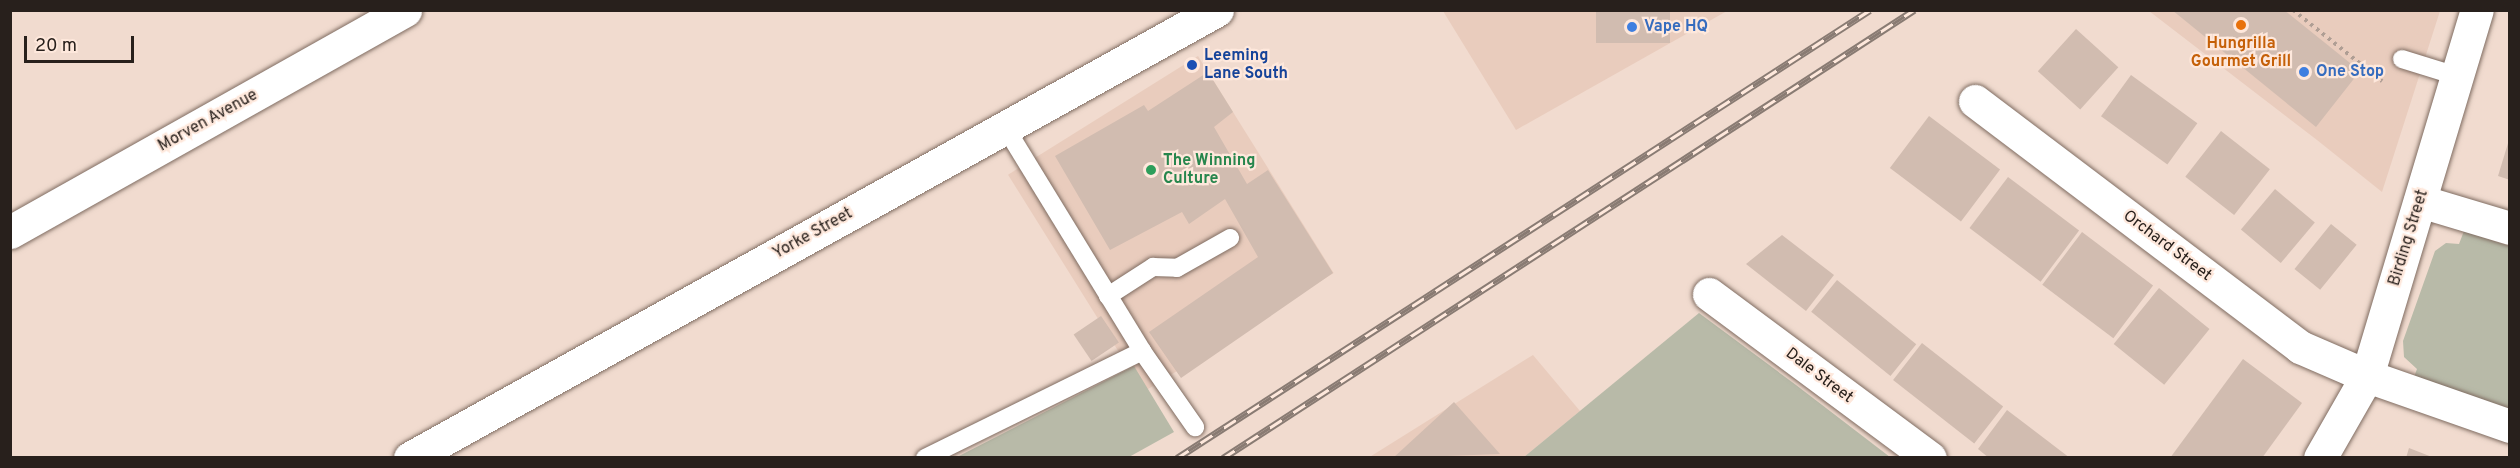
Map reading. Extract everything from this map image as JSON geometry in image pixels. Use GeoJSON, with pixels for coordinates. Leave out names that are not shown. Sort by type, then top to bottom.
{"type":"FeatureCollection","features":[{"type":"Feature","properties":{"kind":"street","name":"Morven Avenue"},"geometry":{"type":"LineString","coordinates":[[10,232],[405,10]]}},
{"type":"Feature","properties":{"kind":"street","name":"Yorke Street"},"geometry":{"type":"LineString","coordinates":[[410,458],[1217,10]]}},
{"type":"Feature","properties":{"kind":"street","name":"Birding Street"},"geometry":{"type":"LineString","coordinates":[[2320,458],[2367,376],[2477,10]]}},
{"type":"Feature","properties":{"kind":"street","name":"Orchard Street"},"geometry":{"type":"LineString","coordinates":[[1975,101],[2300,347],[2367,376],[2510,426]]}},
{"type":"Feature","properties":{"kind":"street"},"geometry":{"type":"LineString","coordinates":[[2420,201],[2510,228]]}},
{"type":"Feature","properties":{"kind":"street","name":"Dale Street"},"geometry":{"type":"LineString","coordinates":[[1708,294],[1930,458]]}},
{"type":"Feature","properties":{"kind":"lane"},"geometry":{"type":"LineString","coordinates":[[2402,59],[2457,76]]}},
{"type":"Feature","properties":{"kind":"lane"},"geometry":{"type":"LineString","coordinates":[[1005,127],[1142,351],[1195,427]]}},
{"type":"Feature","properties":{"kind":"lane"},"geometry":{"type":"LineString","coordinates":[[1108,296],[1153,267],[1177,268],[1230,238]]}},
{"type":"Feature","properties":{"kind":"lane"},"geometry":{"type":"LineString","coordinates":[[925,458],[1142,351]]}},
{"type":"Feature","properties":{"kind":"path"},"geometry":{"type":"LineString","coordinates":[[2293,10],[2392,88]]}},
{"type":"Feature","properties":{"kind":"shaded area"},"geometry":{"type":"Polygon","coordinates":[[[1443,11],[1727,11],[1516,130],[1443,11]]]}},
{"type":"Feature","properties":{"kind":"shaded area"},"geometry":{"type":"Polygon","coordinates":[[[2149,11],[2440,11],[2382,192],[2317,140],[2149,11]]]}},
{"type":"Feature","properties":{"kind":"shaded area"},"geometry":{"type":"Polygon","coordinates":[[[1198,56],[1334,273],[1144,392],[1008,175],[1198,56]]]}},
{"type":"Feature","properties":{"kind":"shaded area"},"geometry":{"type":"Polygon","coordinates":[[[1533,355],[1580,411],[1524,457],[1368,458],[1533,355]]]}},
{"type":"Feature","properties":{"kind":"green space"},"geometry":{"type":"Polygon","coordinates":[[[2464,231],[2509,246],[2509,410],[2414,377],[2417,369],[2404,357],[2403,341],[2435,251],[2446,243],[2459,244],[2464,231]]]}},
{"type":"Feature","properties":{"kind":"green space"},"geometry":{"type":"Polygon","coordinates":[[[1699,313],[1796,385],[1890,457],[1524,457],[1699,313]]]}},
{"type":"Feature","properties":{"kind":"green space"},"geometry":{"type":"Polygon","coordinates":[[[1134,366],[1174,432],[1129,457],[957,457],[1134,366]]]}},
{"type":"Feature","properties":{"kind":"building","name":"Vape HQ"},"geometry":{"type":"Polygon","coordinates":[[[1596,10],[1670,10],[1670,43],[1596,43],[1596,10]]]}},
{"type":"Feature","properties":{"kind":"building"},"geometry":{"type":"Polygon","coordinates":[[[2172,10],[2284,10],[2360,71],[2316,127],[2172,10]]]}},
{"type":"Feature","properties":{"kind":"building"},"geometry":{"type":"Polygon","coordinates":[[[2076,29],[2118,67],[2080,109],[2038,71],[2076,29]]]}},
{"type":"Feature","properties":{"kind":"building"},"geometry":{"type":"Polygon","coordinates":[[[1208,72],[1233,112],[1214,127],[1247,184],[1268,170],[1333,273],[1181,378],[1149,332],[1258,257],[1225,199],[1189,224],[1182,212],[1110,250],[1055,156],[1144,105],[1148,111],[1208,72]]]}},
{"type":"Feature","properties":{"kind":"building"},"geometry":{"type":"Polygon","coordinates":[[[2131,75],[2197,123],[2167,164],[2101,116],[2131,75]]]}},
{"type":"Feature","properties":{"kind":"building"},"geometry":{"type":"Polygon","coordinates":[[[1929,116],[2000,170],[1961,221],[1890,168],[1929,116]]]}},
{"type":"Feature","properties":{"kind":"building"},"geometry":{"type":"Polygon","coordinates":[[[2221,131],[2270,169],[2234,215],[2185,177],[2221,131]]]}},
{"type":"Feature","properties":{"kind":"building"},"geometry":{"type":"Polygon","coordinates":[[[2510,140],[2510,180],[2498,176],[2510,140]]]}},
{"type":"Feature","properties":{"kind":"building"},"geometry":{"type":"Polygon","coordinates":[[[2008,177],[2079,231],[2041,282],[1969,228],[2008,177]]]}},
{"type":"Feature","properties":{"kind":"building"},"geometry":{"type":"Polygon","coordinates":[[[2275,189],[2315,222],[2281,263],[2241,230],[2275,189]]]}},
{"type":"Feature","properties":{"kind":"building"},"geometry":{"type":"Polygon","coordinates":[[[2331,224],[2357,245],[2320,290],[2294,269],[2331,224]]]}},
{"type":"Feature","properties":{"kind":"building"},"geometry":{"type":"Polygon","coordinates":[[[2082,232],[2153,286],[2113,338],[2042,285],[2082,232]]]}},
{"type":"Feature","properties":{"kind":"building"},"geometry":{"type":"Polygon","coordinates":[[[1782,235],[1834,275],[1806,311],[1746,264],[1782,235]]]}},
{"type":"Feature","properties":{"kind":"building"},"geometry":{"type":"Polygon","coordinates":[[[1837,280],[1916,344],[1890,376],[1811,312],[1837,280]]]}},
{"type":"Feature","properties":{"kind":"building"},"geometry":{"type":"Polygon","coordinates":[[[2159,288],[2210,329],[2164,385],[2114,344],[2159,288]]]}},
{"type":"Feature","properties":{"kind":"building"},"geometry":{"type":"Polygon","coordinates":[[[1101,316],[1119,343],[1092,361],[1074,334],[1101,316]]]}},
{"type":"Feature","properties":{"kind":"building"},"geometry":{"type":"Polygon","coordinates":[[[1922,343],[2003,406],[1974,443],[1893,380],[1922,343]]]}},
{"type":"Feature","properties":{"kind":"building"},"geometry":{"type":"Polygon","coordinates":[[[2243,359],[2302,403],[2262,458],[2170,458],[2243,359]]]}},
{"type":"Feature","properties":{"kind":"building"},"geometry":{"type":"Polygon","coordinates":[[[1454,402],[1500,454],[1393,458],[1454,402]]]}},
{"type":"Feature","properties":{"kind":"building"},"geometry":{"type":"Polygon","coordinates":[[[2007,410],[2070,458],[1989,458],[1978,449],[2007,410]]]}},
{"type":"Feature","properties":{"kind":"building"},"geometry":{"type":"Polygon","coordinates":[[[2409,448],[2432,457],[2432,458],[2406,458],[2409,448]]]}},
{"type":"Feature","properties":{"kind":"railway"},"geometry":{"type":"LineString","coordinates":[[1177,458],[1870,10]]}},
{"type":"Feature","properties":{"kind":"railway"},"geometry":{"type":"LineString","coordinates":[[1223,458],[1914,10]]}},
{"type":"Feature","properties":{"kind":"place","name":"Hungrilla Gourmet Grill"},"geometry":{"type":"Point","coordinates":[2241,25]}},
{"type":"Feature","properties":{"kind":"place","name":"Vape HQ"},"geometry":{"type":"Point","coordinates":[1632,27]}},
{"type":"Feature","properties":{"kind":"place","name":"Leeming Lane South"},"geometry":{"type":"Point","coordinates":[1192,65]}},
{"type":"Feature","properties":{"kind":"place","name":"One Stop"},"geometry":{"type":"Point","coordinates":[2304,72]}},
{"type":"Feature","properties":{"kind":"place","name":"The Winning Culture"},"geometry":{"type":"Point","coordinates":[1151,170]}}]}
